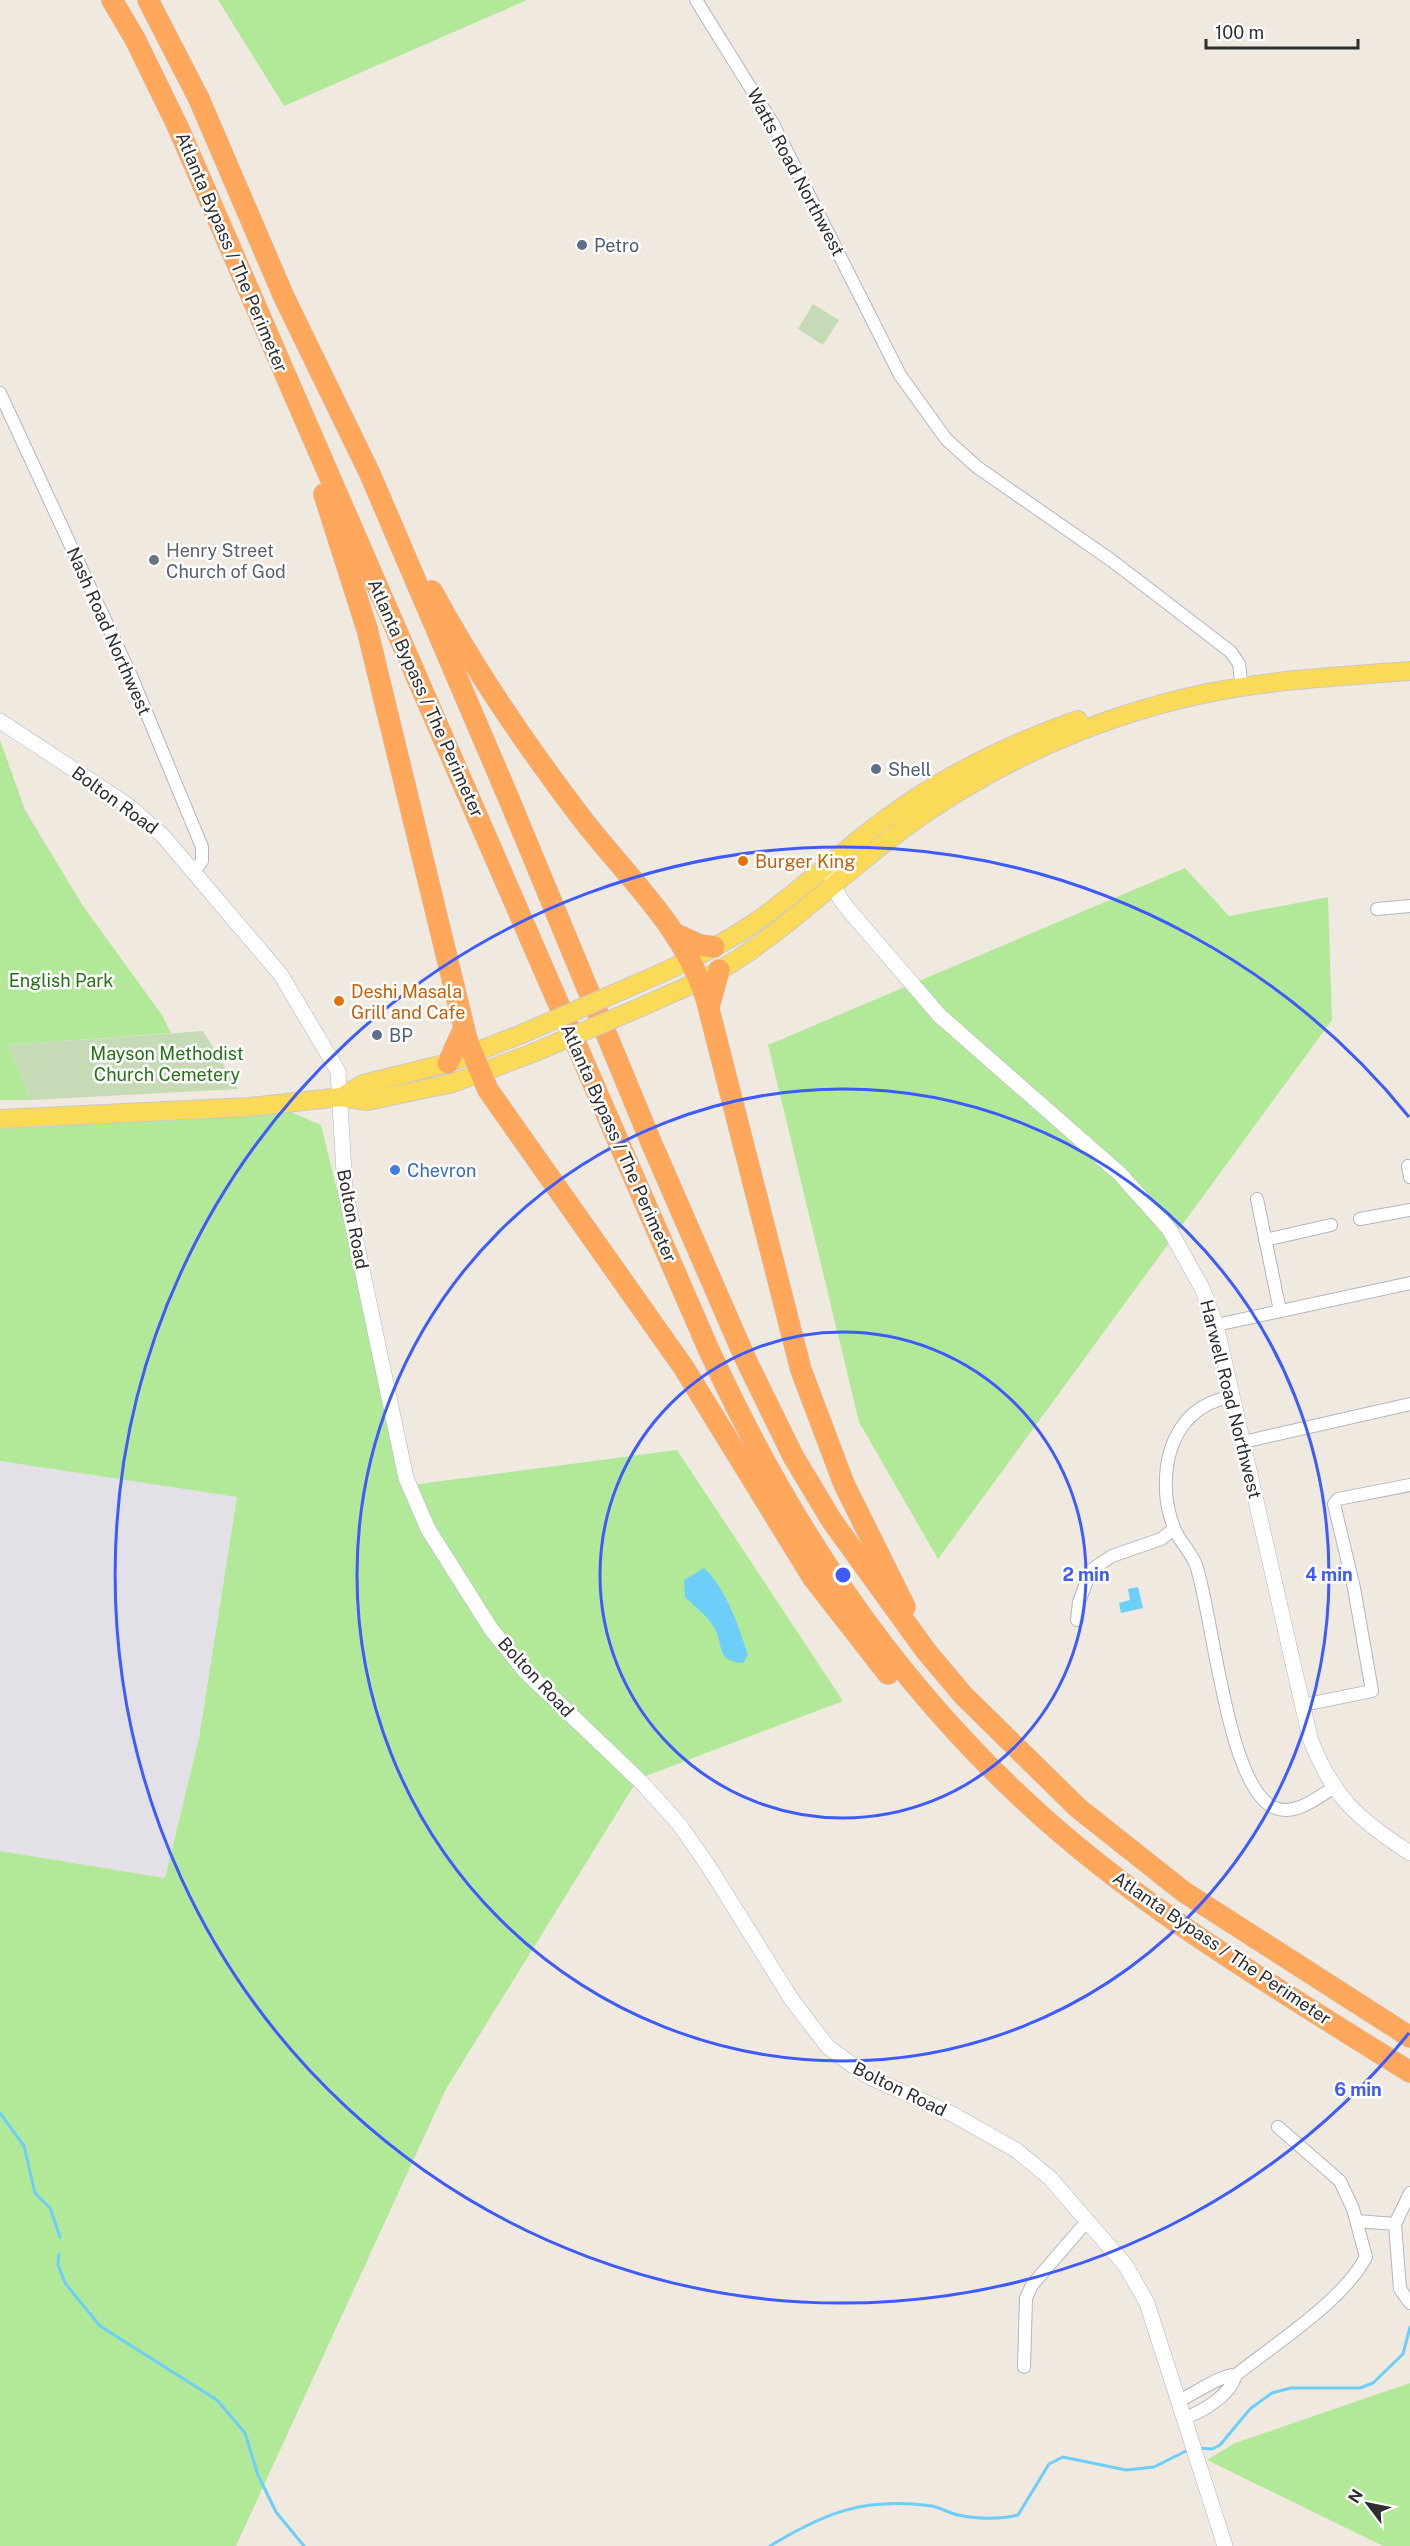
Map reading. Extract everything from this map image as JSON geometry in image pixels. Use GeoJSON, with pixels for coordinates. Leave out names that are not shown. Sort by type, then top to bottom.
{"type":"FeatureCollection","features":[{"type":"Feature","properties":{"kind":"highway","name":"Atlanta Bypass / The Perimeter"},"geometry":{"type":"LineString","coordinates":[[112,0],[135,39],[177,125],[708,1348],[751,1438],[814,1548],[897,1662],[994,1772],[1056,1829],[1152,1904],[1410,2073]]}},
{"type":"Feature","properties":{"kind":"highway","name":"Atlanta Bypass / The Perimeter"},"geometry":{"type":"LineString","coordinates":[[148,0],[199,99],[284,297],[370,474],[509,799],[651,1142],[763,1397],[793,1456],[832,1521],[926,1651],[1009,1743],[1078,1808],[1138,1858],[1184,1892],[1410,2037]]}},
{"type":"Feature","properties":{"kind":"highway"},"geometry":{"type":"LineString","coordinates":[[291,387],[367,629],[464,1028],[472,1055],[481,1074],[502,1114],[684,1368],[790,1544],[837,1612],[893,1679],[994,1772]]}},
{"type":"Feature","properties":{"kind":"highway"},"geometry":{"type":"LineString","coordinates":[[370,474],[438,603],[486,683],[580,816],[678,935],[691,960],[700,980],[709,1011],[801,1370],[844,1484],[926,1651]]}},
{"type":"Feature","properties":{"kind":"highway"},"geometry":{"type":"LineString","coordinates":[[678,935],[700,945],[714,947]]}},
{"type":"Feature","properties":{"kind":"highway"},"geometry":{"type":"LineString","coordinates":[[709,1011],[720,970]]}},
{"type":"Feature","properties":{"kind":"highway"},"geometry":{"type":"LineString","coordinates":[[448,1063],[464,1028]]}},
{"type":"Feature","properties":{"kind":"main road"},"geometry":{"type":"LineString","coordinates":[[341,1097],[363,1084],[472,1055],[691,960],[760,919],[917,798],[1000,751],[1072,721],[1134,700],[1187,687],[1410,671]]}},
{"type":"Feature","properties":{"kind":"main road"},"geometry":{"type":"LineString","coordinates":[[0,1119],[279,1105],[341,1097],[367,1101],[444,1086],[481,1074],[720,970],[763,942],[922,815],[971,783],[1024,755],[1134,712],[1241,683]]}},
{"type":"Feature","properties":{"kind":"street","name":"Watts Road Northwest"},"geometry":{"type":"LineString","coordinates":[[696,0],[773,124],[915,399],[946,439],[977,467],[1138,580],[1231,652],[1239,664],[1241,683]]}},
{"type":"Feature","properties":{"kind":"street","name":"Nash Road Northwest"},"geometry":{"type":"LineString","coordinates":[[0,393],[132,678],[202,847],[202,861],[195,870]]}},
{"type":"Feature","properties":{"kind":"street","name":"Bolton Road"},"geometry":{"type":"LineString","coordinates":[[0,721],[129,806],[163,836],[195,870],[281,975],[338,1071],[345,1189],[406,1478],[428,1529],[491,1629],[525,1671],[644,1785],[679,1824],[709,1867],[792,2000],[828,2047],[867,2076],[952,2114],[1016,2150],[1050,2178],[1126,2266],[1147,2303],[1225,2546]]}},
{"type":"Feature","properties":{"kind":"street","name":"Harwell Road Northwest"},"geometry":{"type":"LineString","coordinates":[[829,865],[833,884],[848,909],[939,1015],[1120,1174],[1148,1202],[1187,1257],[1216,1325],[1303,1705],[1320,1765],[1333,1788],[1351,1811],[1371,1828],[1410,1853]]}},
{"type":"Feature","properties":{"kind":"street"},"geometry":{"type":"LineString","coordinates":[[1377,909],[1410,906]]}},
{"type":"Feature","properties":{"kind":"street"},"geometry":{"type":"LineString","coordinates":[[1257,1199],[1280,1311]]}},
{"type":"Feature","properties":{"kind":"street"},"geometry":{"type":"LineString","coordinates":[[1360,1219],[1410,1210]]}},
{"type":"Feature","properties":{"kind":"street"},"geometry":{"type":"LineString","coordinates":[[1265,1240],[1331,1225]]}},
{"type":"Feature","properties":{"kind":"street"},"geometry":{"type":"LineString","coordinates":[[1216,1325],[1410,1283]]}},
{"type":"Feature","properties":{"kind":"street"},"geometry":{"type":"LineString","coordinates":[[1233,1397],[1217,1399],[1191,1413],[1175,1442],[1167,1465],[1166,1491],[1174,1529],[1195,1564],[1241,1764],[1257,1795],[1275,1808],[1290,1810],[1304,1805],[1333,1788]]}},
{"type":"Feature","properties":{"kind":"street"},"geometry":{"type":"LineString","coordinates":[[1243,1442],[1410,1404]]}},
{"type":"Feature","properties":{"kind":"street"},"geometry":{"type":"LineString","coordinates":[[1303,1705],[1372,1691],[1354,1588],[1334,1504],[1338,1499],[1410,1485]]}},
{"type":"Feature","properties":{"kind":"street"},"geometry":{"type":"LineString","coordinates":[[1077,1620],[1079,1602],[1091,1570],[1112,1556],[1161,1539],[1174,1529]]}},
{"type":"Feature","properties":{"kind":"street"},"geometry":{"type":"LineString","coordinates":[[1183,2419],[1214,2401],[1232,2387],[1236,2375],[1335,2296],[1358,2274],[1367,2253],[1357,2221],[1340,2181],[1278,2127]]}},
{"type":"Feature","properties":{"kind":"street"},"geometry":{"type":"LineString","coordinates":[[1410,2193],[1395,2224],[1400,2289],[1410,2303]]}},
{"type":"Feature","properties":{"kind":"street"},"geometry":{"type":"LineString","coordinates":[[1024,2367],[1026,2298],[1032,2285],[1088,2220]]}},
{"type":"Feature","properties":{"kind":"street"},"geometry":{"type":"LineString","coordinates":[[1357,2221],[1395,2224]]}},
{"type":"Feature","properties":{"kind":"street"},"geometry":{"type":"LineString","coordinates":[[1178,2401],[1205,2388],[1224,2374],[1236,2375]]}},
{"type":"Feature","properties":{"kind":"street"},"geometry":{"type":"LineString","coordinates":[[1205,2388],[1214,2401]]}},
{"type":"Feature","properties":{"kind":"shaded area"},"geometry":{"type":"Polygon","coordinates":[[[0,1461],[237,1497],[199,1737],[165,1878],[0,1851],[0,1461]]]}},
{"type":"Feature","properties":{"kind":"green space"},"geometry":{"type":"Polygon","coordinates":[[[218,0],[527,0],[284,106],[218,0]]]}},
{"type":"Feature","properties":{"kind":"green space"},"geometry":{"type":"Polygon","coordinates":[[[813,304],[839,320],[823,345],[798,329],[813,304]]]}},
{"type":"Feature","properties":{"kind":"green space","name":"English Park"},"geometry":{"type":"Polygon","coordinates":[[[0,740],[25,810],[83,906],[162,1015],[171,1033],[8,1045],[31,1100],[0,1100],[0,740]]]}},
{"type":"Feature","properties":{"kind":"green space"},"geometry":{"type":"Polygon","coordinates":[[[1185,868],[1229,916],[1328,897],[1332,1020],[938,1559],[859,1422],[768,1045],[1185,868]]]}},
{"type":"Feature","properties":{"kind":"green space","name":"Mayson Methodist Church Cemetery"},"geometry":{"type":"Polygon","coordinates":[[[203,1031],[238,1089],[31,1100],[8,1045],[203,1031]]]}},
{"type":"Feature","properties":{"kind":"green space"},"geometry":{"type":"Polygon","coordinates":[[[267,1102],[321,1125],[374,1341],[404,1486],[677,1450],[843,1701],[638,1779],[446,2089],[236,2546],[0,2546],[0,1851],[165,1878],[199,1738],[237,1497],[0,1461],[0,1115],[267,1102]]]}},
{"type":"Feature","properties":{"kind":"green space"},"geometry":{"type":"Polygon","coordinates":[[[1410,2383],[1410,2546],[1383,2546],[1207,2460],[1235,2443],[1410,2383]]]}},
{"type":"Feature","properties":{"kind":"water"},"geometry":{"type":"Polygon","coordinates":[[[704,1568],[719,1587],[736,1620],[748,1655],[743,1663],[734,1662],[725,1656],[712,1625],[685,1597],[684,1580],[704,1568]]]}},
{"type":"Feature","properties":{"kind":"water"},"geometry":{"type":"Polygon","coordinates":[[[1138,1587],[1143,1608],[1121,1613],[1119,1603],[1130,1600],[1128,1589],[1138,1587]]]}},
{"type":"Feature","properties":{"kind":"waterway"},"geometry":{"type":"LineString","coordinates":[[0,2113],[24,2146],[35,2193],[50,2208],[60,2237]]}},
{"type":"Feature","properties":{"kind":"waterway"},"geometry":{"type":"LineString","coordinates":[[59,2254],[58,2265],[65,2283],[100,2326],[217,2400],[245,2433],[258,2475],[276,2512],[304,2546]]}},
{"type":"Feature","properties":{"kind":"waterway"},"geometry":{"type":"LineString","coordinates":[[1198,2448],[1212,2449],[1220,2445],[1250,2409],[1272,2393],[1291,2388],[1360,2388],[1373,2383],[1403,2354],[1410,2327]]}},
{"type":"Feature","properties":{"kind":"waterway"},"geometry":{"type":"LineString","coordinates":[[770,2546],[828,2516],[866,2506],[886,2504],[932,2506],[958,2515],[980,2518],[1003,2518],[1018,2515],[1049,2464],[1063,2457],[1126,2470],[1154,2467],[1188,2450]]}},
{"type":"Feature","properties":{"kind":"place","name":"Petro"},"geometry":{"type":"Point","coordinates":[582,245]}},
{"type":"Feature","properties":{"kind":"place","name":"Henry Street Church of God"},"geometry":{"type":"Point","coordinates":[154,560]}},
{"type":"Feature","properties":{"kind":"place","name":"Shell"},"geometry":{"type":"Point","coordinates":[876,769]}},
{"type":"Feature","properties":{"kind":"place","name":"Burger King"},"geometry":{"type":"Point","coordinates":[743,861]}},
{"type":"Feature","properties":{"kind":"place","name":"Deshi Masala Grill and Cafe"},"geometry":{"type":"Point","coordinates":[339,1001]}},
{"type":"Feature","properties":{"kind":"place","name":"BP"},"geometry":{"type":"Point","coordinates":[377,1035]}},
{"type":"Feature","properties":{"kind":"place","name":"Chevron"},"geometry":{"type":"Point","coordinates":[395,1170]}}]}
